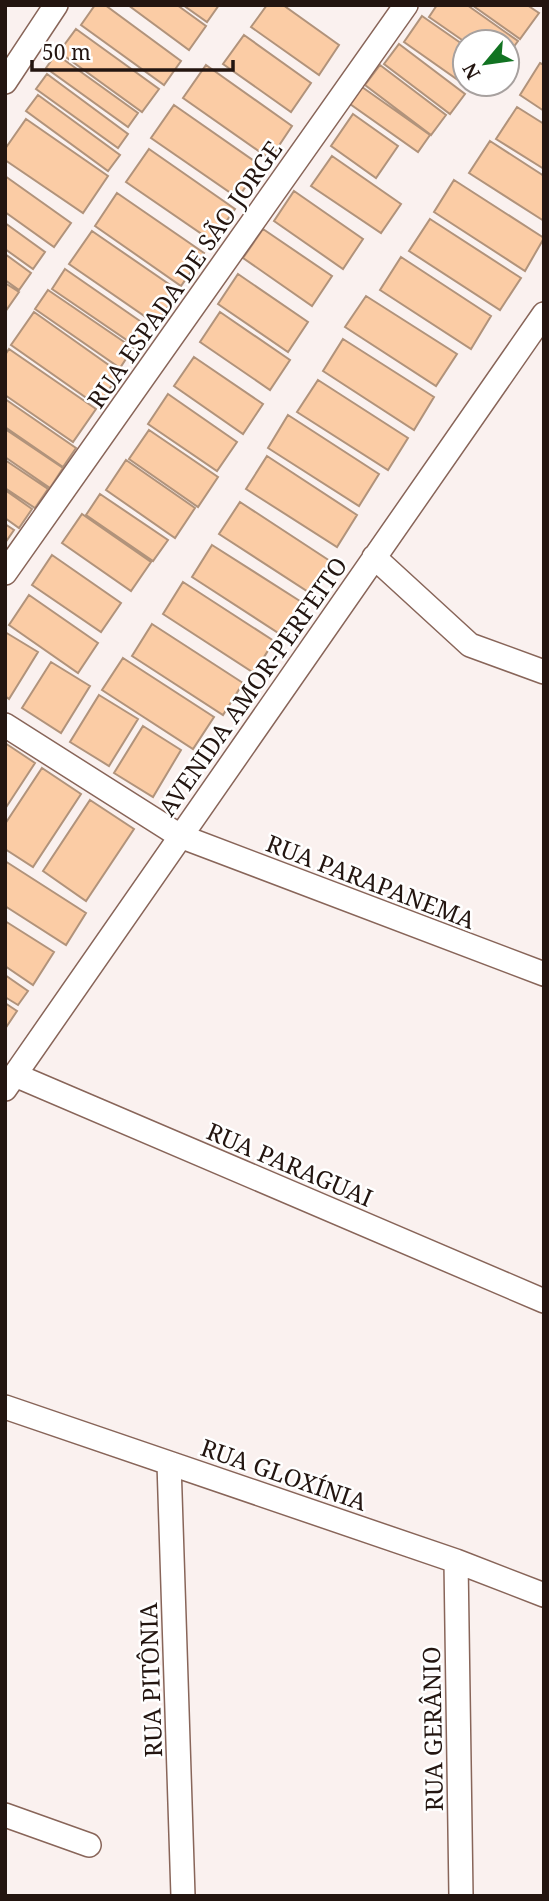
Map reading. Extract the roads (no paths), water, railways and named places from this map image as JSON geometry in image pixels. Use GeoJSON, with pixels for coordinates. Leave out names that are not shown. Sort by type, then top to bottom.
{"type":"FeatureCollection","features":[{"type":"Feature","properties":{"kind":"street"},"geometry":{"type":"LineString","coordinates":[[5,82],[56,5]]}},
{"type":"Feature","properties":{"kind":"street","name":"RUA ESPADA DE SÃO JORGE"},"geometry":{"type":"LineString","coordinates":[[5,573],[407,5]]}},
{"type":"Feature","properties":{"kind":"street","name":"AVENIDA AMOR-PERFEITO"},"geometry":{"type":"LineString","coordinates":[[10,1082],[544,314]]}},
{"type":"Feature","properties":{"kind":"street"},"geometry":{"type":"LineString","coordinates":[[374,557],[470,645],[544,672]]}},
{"type":"Feature","properties":{"kind":"street","name":"RUA PARAPANEMA"},"geometry":{"type":"LineString","coordinates":[[5,725],[180,836],[544,974]]}},
{"type":"Feature","properties":{"kind":"street","name":"RUA PARAGUAI"},"geometry":{"type":"LineString","coordinates":[[10,1082],[544,1301]]}},
{"type":"Feature","properties":{"kind":"street","name":"RUA GLOXÍNIA"},"geometry":{"type":"LineString","coordinates":[[5,1407],[456,1561],[544,1595]]}},
{"type":"Feature","properties":{"kind":"street","name":"RUA PITÔNIA"},"geometry":{"type":"LineString","coordinates":[[169,1463],[183,1896]]}},
{"type":"Feature","properties":{"kind":"street","name":"RUA GERÂNIO"},"geometry":{"type":"LineString","coordinates":[[456,1561],[461,1896]]}},
{"type":"Feature","properties":{"kind":"street"},"geometry":{"type":"LineString","coordinates":[[5,1815],[89,1845]]}}]}
